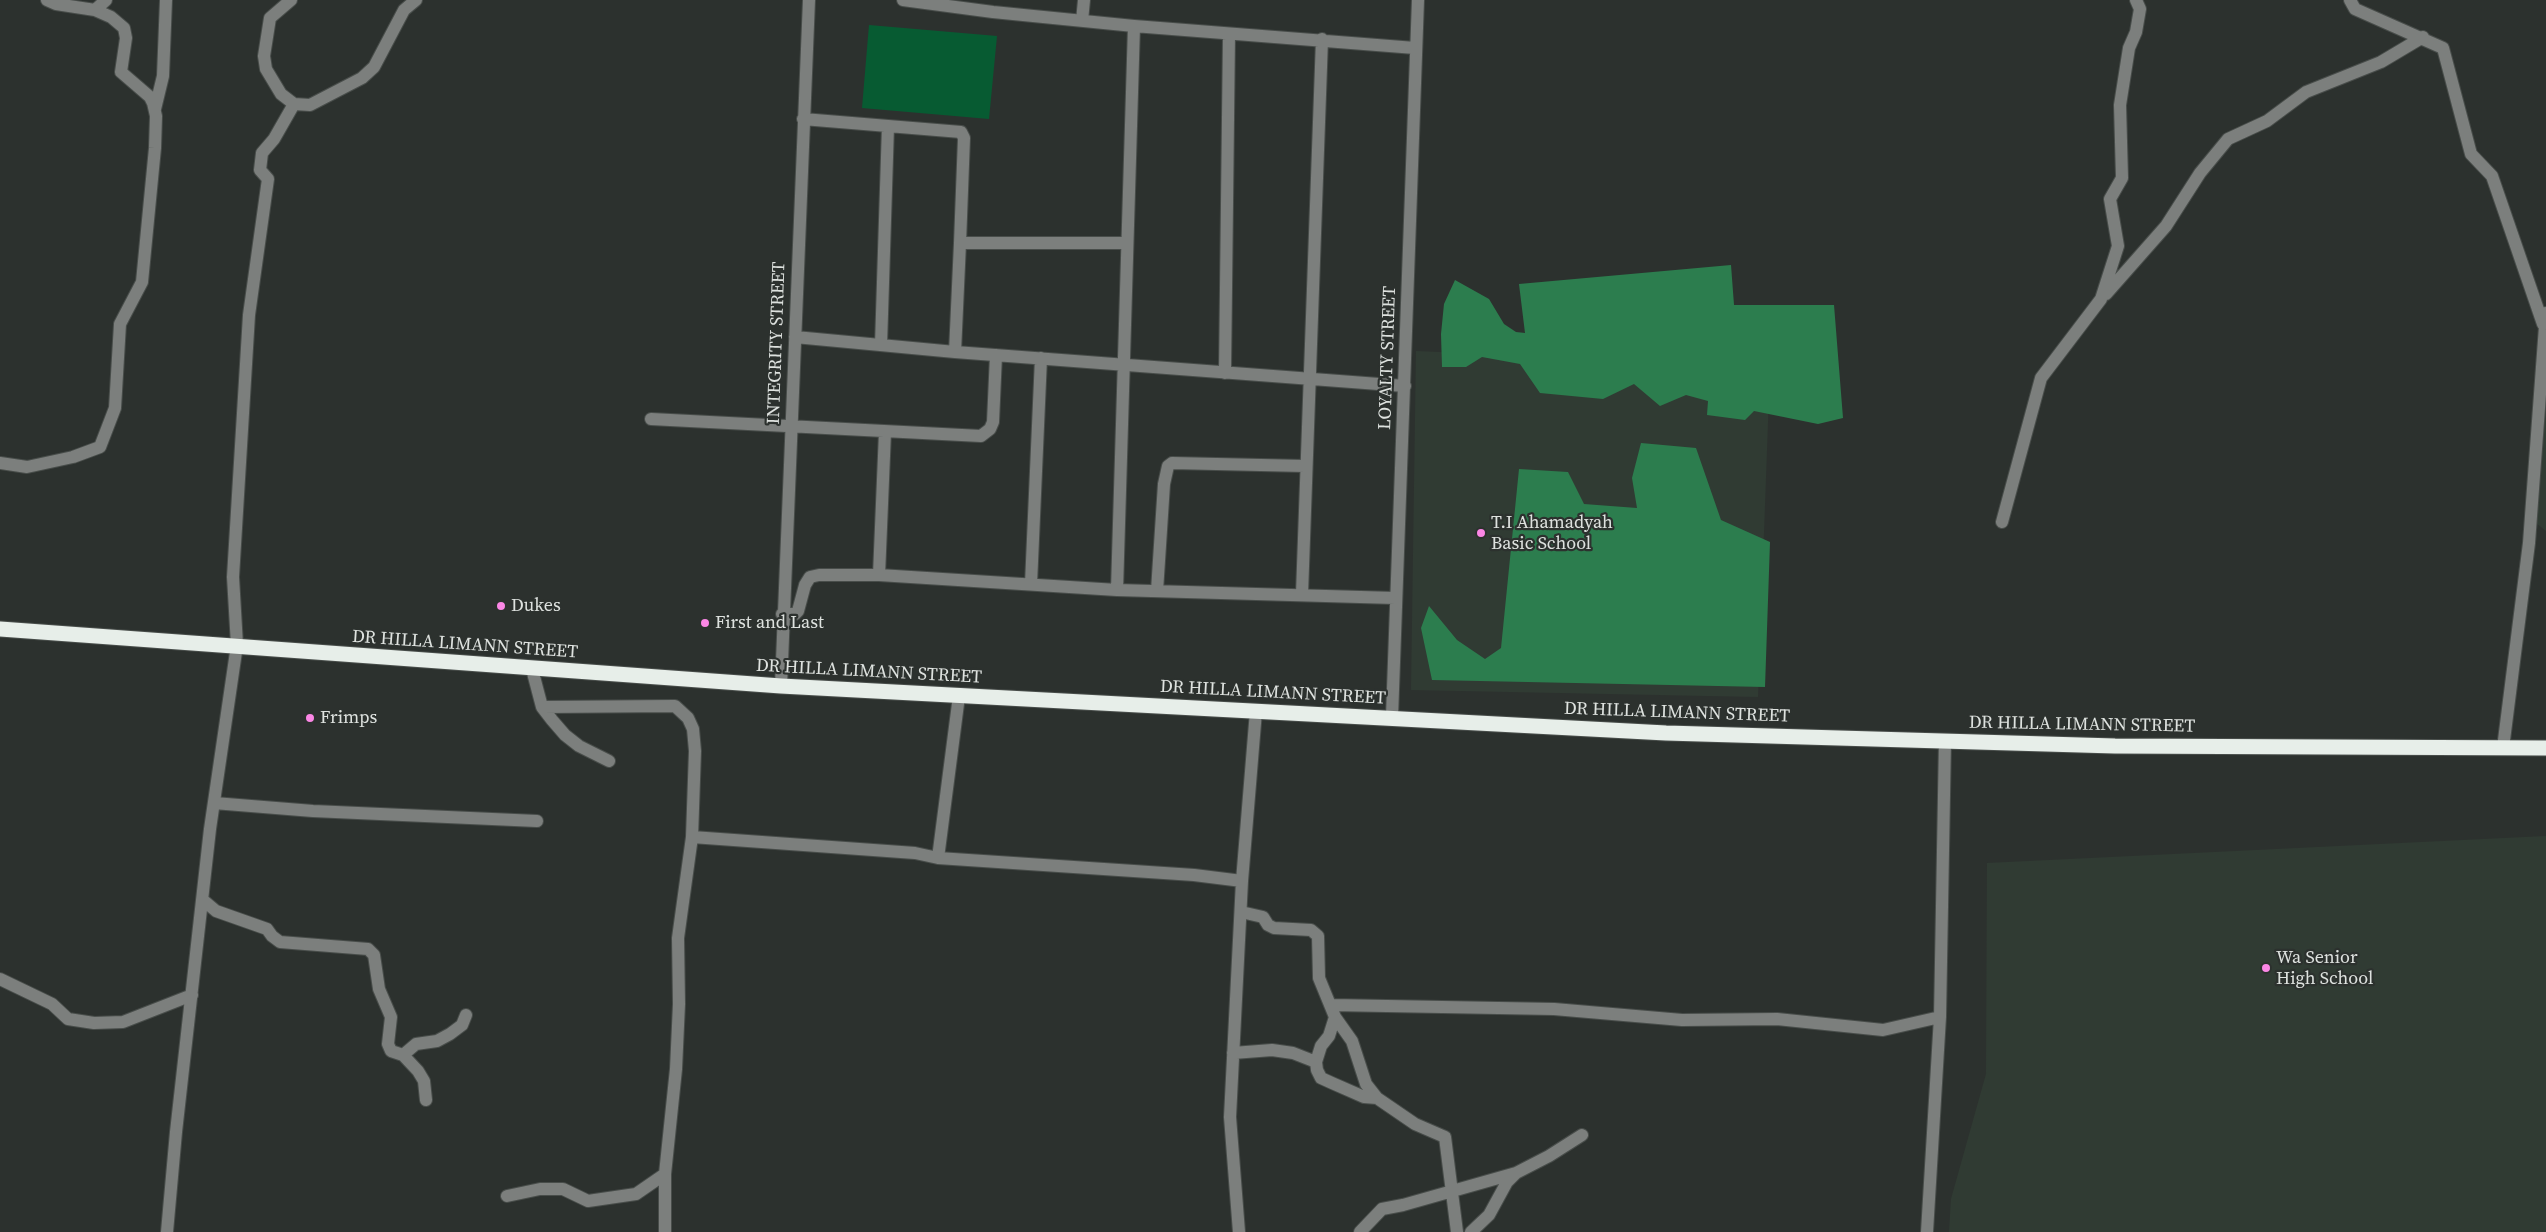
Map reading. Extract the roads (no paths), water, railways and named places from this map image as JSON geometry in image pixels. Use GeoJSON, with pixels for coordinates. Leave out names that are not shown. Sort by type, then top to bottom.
{"type":"FeatureCollection","features":[{"type":"Feature","properties":{"kind":"highway","name":"DR HILLA LIMANN STREET"},"geometry":{"type":"LineString","coordinates":[[0,629],[781,686],[1666,733],[2115,746],[2546,748]]}},
{"type":"Feature","properties":{"kind":"street"},"geometry":{"type":"LineString","coordinates":[[48,0],[56,4],[95,10],[111,17],[124,28],[126,38],[122,72],[150,97],[155,109]]}},
{"type":"Feature","properties":{"kind":"street"},"geometry":{"type":"LineString","coordinates":[[95,10],[106,0]]}},
{"type":"Feature","properties":{"kind":"street"},"geometry":{"type":"LineString","coordinates":[[0,463],[27,466],[73,456],[100,446],[115,408],[120,324],[142,282],[155,148],[155,109],[163,76],[166,0]]}},
{"type":"Feature","properties":{"kind":"street"},"geometry":{"type":"LineString","coordinates":[[292,0],[270,18],[264,56],[266,69],[281,94],[294,104],[310,105],[362,78],[374,67],[404,10],[416,0]]}},
{"type":"Feature","properties":{"kind":"street","name":"INTEGRITY STREET"},"geometry":{"type":"LineString","coordinates":[[781,686],[782,614],[792,427],[809,0]]}},
{"type":"Feature","properties":{"kind":"street"},"geometry":{"type":"LineString","coordinates":[[903,0],[994,6],[1082,21],[1134,26],[1322,39],[1415,48]]}},
{"type":"Feature","properties":{"kind":"street"},"geometry":{"type":"LineString","coordinates":[[1082,21],[1084,0]]}},
{"type":"Feature","properties":{"kind":"street","name":"LOYALTY STREET"},"geometry":{"type":"LineString","coordinates":[[1392,717],[1418,0]]}},
{"type":"Feature","properties":{"kind":"street"},"geometry":{"type":"LineString","coordinates":[[2101,299],[2118,246],[2110,199],[2122,178],[2120,105],[2129,49],[2136,32],[2140,9],[2136,0]]}},
{"type":"Feature","properties":{"kind":"street"},"geometry":{"type":"LineString","coordinates":[[2350,0],[2355,9],[2423,37],[2443,48],[2471,154],[2492,176],[2544,327]]}},
{"type":"Feature","properties":{"kind":"street"},"geometry":{"type":"LineString","coordinates":[[1117,590],[1134,26]]}},
{"type":"Feature","properties":{"kind":"street"},"geometry":{"type":"LineString","coordinates":[[1225,373],[1229,34]]}},
{"type":"Feature","properties":{"kind":"street"},"geometry":{"type":"LineString","coordinates":[[2002,522],[2041,378],[2101,299],[2166,226],[2200,174],[2228,139],[2266,121],[2306,92],[2381,62],[2423,37]]}},
{"type":"Feature","properties":{"kind":"street"},"geometry":{"type":"LineString","coordinates":[[1302,594],[1308,380],[1322,39]]}},
{"type":"Feature","properties":{"kind":"street"},"geometry":{"type":"LineString","coordinates":[[167,1232],[176,1132],[214,803],[237,645],[233,577],[249,315],[268,179],[260,170],[262,152],[274,139],[294,104]]}},
{"type":"Feature","properties":{"kind":"street"},"geometry":{"type":"LineString","coordinates":[[803,119],[961,132],[964,138],[954,352]]}},
{"type":"Feature","properties":{"kind":"street"},"geometry":{"type":"LineString","coordinates":[[881,345],[888,126]]}},
{"type":"Feature","properties":{"kind":"street"},"geometry":{"type":"LineString","coordinates":[[960,243],[1127,243]]}},
{"type":"Feature","properties":{"kind":"street"},"geometry":{"type":"LineString","coordinates":[[2503,748],[2529,543],[2546,313]]}},
{"type":"Feature","properties":{"kind":"street"},"geometry":{"type":"LineString","coordinates":[[795,337],[1124,366],[1405,386]]}},
{"type":"Feature","properties":{"kind":"street"},"geometry":{"type":"LineString","coordinates":[[651,419],[981,436],[990,429],[993,422],[996,355]]}},
{"type":"Feature","properties":{"kind":"street"},"geometry":{"type":"LineString","coordinates":[[1031,584],[1041,358]]}},
{"type":"Feature","properties":{"kind":"street"},"geometry":{"type":"LineString","coordinates":[[879,575],[885,432]]}},
{"type":"Feature","properties":{"kind":"street"},"geometry":{"type":"LineString","coordinates":[[1157,591],[1164,484],[1168,466],[1172,463],[1305,466]]}},
{"type":"Feature","properties":{"kind":"street"},"geometry":{"type":"LineString","coordinates":[[782,614],[794,614],[798,611],[805,586],[810,577],[818,575],[879,575],[1117,590],[1395,598]]}},
{"type":"Feature","properties":{"kind":"street"},"geometry":{"type":"LineString","coordinates":[[532,669],[542,707],[565,735],[579,746],[609,762]]}},
{"type":"Feature","properties":{"kind":"street"},"geometry":{"type":"LineString","coordinates":[[938,858],[958,696]]}},
{"type":"Feature","properties":{"kind":"street"},"geometry":{"type":"LineString","coordinates":[[542,707],[675,706],[683,711],[692,730],[695,751],[692,838],[678,938],[679,1004],[676,1060],[665,1174],[665,1232]]}},
{"type":"Feature","properties":{"kind":"street"},"geometry":{"type":"LineString","coordinates":[[1239,1232],[1230,1117],[1242,881],[1256,711]]}},
{"type":"Feature","properties":{"kind":"street"},"geometry":{"type":"LineString","coordinates":[[1927,1232],[1940,1017],[1945,740]]}},
{"type":"Feature","properties":{"kind":"street"},"geometry":{"type":"LineString","coordinates":[[214,803],[313,811],[537,821]]}},
{"type":"Feature","properties":{"kind":"street"},"geometry":{"type":"LineString","coordinates":[[692,838],[915,853],[938,858],[1184,874],[1242,881]]}},
{"type":"Feature","properties":{"kind":"street"},"geometry":{"type":"LineString","coordinates":[[203,900],[216,911],[267,929],[280,942],[368,949],[374,955],[379,989],[391,1017],[388,1044],[391,1051],[402,1055],[418,1071],[424,1081],[426,1100]]}},
{"type":"Feature","properties":{"kind":"street"},"geometry":{"type":"LineString","coordinates":[[1241,912],[1263,917],[1268,925],[1274,928],[1311,930],[1318,936],[1318,978],[1333,1011],[1352,1041],[1366,1084],[1377,1098],[1415,1124],[1445,1137],[1457,1232]]}},
{"type":"Feature","properties":{"kind":"street"},"geometry":{"type":"LineString","coordinates":[[0,979],[52,1004],[68,1019],[94,1023],[123,1022],[192,995]]}},
{"type":"Feature","properties":{"kind":"street"},"geometry":{"type":"LineString","coordinates":[[1333,1011],[1554,1009],[1682,1020],[1777,1019],[1883,1030],[1940,1017]]}},
{"type":"Feature","properties":{"kind":"street"},"geometry":{"type":"LineString","coordinates":[[1333,1011],[1329,1036],[1321,1046],[1316,1062],[1322,1078],[1364,1096],[1377,1098]]}},
{"type":"Feature","properties":{"kind":"street"},"geometry":{"type":"LineString","coordinates":[[402,1055],[416,1044],[437,1042],[462,1025],[466,1016]]}},
{"type":"Feature","properties":{"kind":"street"},"geometry":{"type":"LineString","coordinates":[[1233,1053],[1272,1050],[1293,1053],[1316,1062]]}},
{"type":"Feature","properties":{"kind":"street"},"geometry":{"type":"LineString","coordinates":[[1360,1232],[1382,1209],[1403,1205],[1516,1173],[1549,1156],[1582,1135]]}},
{"type":"Feature","properties":{"kind":"street"},"geometry":{"type":"LineString","coordinates":[[1471,1232],[1489,1215],[1506,1182],[1516,1173]]}},
{"type":"Feature","properties":{"kind":"street"},"geometry":{"type":"LineString","coordinates":[[507,1196],[540,1189],[563,1189],[588,1201],[636,1194],[665,1174]]}},
{"type":"Feature","properties":{"kind":"place","name":"T.I Ahamadyah Basic School"},"geometry":{"type":"Point","coordinates":[1481,533]}},
{"type":"Feature","properties":{"kind":"place","name":"Dukes"},"geometry":{"type":"Point","coordinates":[501,606]}},
{"type":"Feature","properties":{"kind":"place","name":"First and Last"},"geometry":{"type":"Point","coordinates":[705,623]}},
{"type":"Feature","properties":{"kind":"place","name":"Frimps"},"geometry":{"type":"Point","coordinates":[310,718]}},
{"type":"Feature","properties":{"kind":"place","name":"Wa Senior High School"},"geometry":{"type":"Point","coordinates":[2266,968]}}]}
